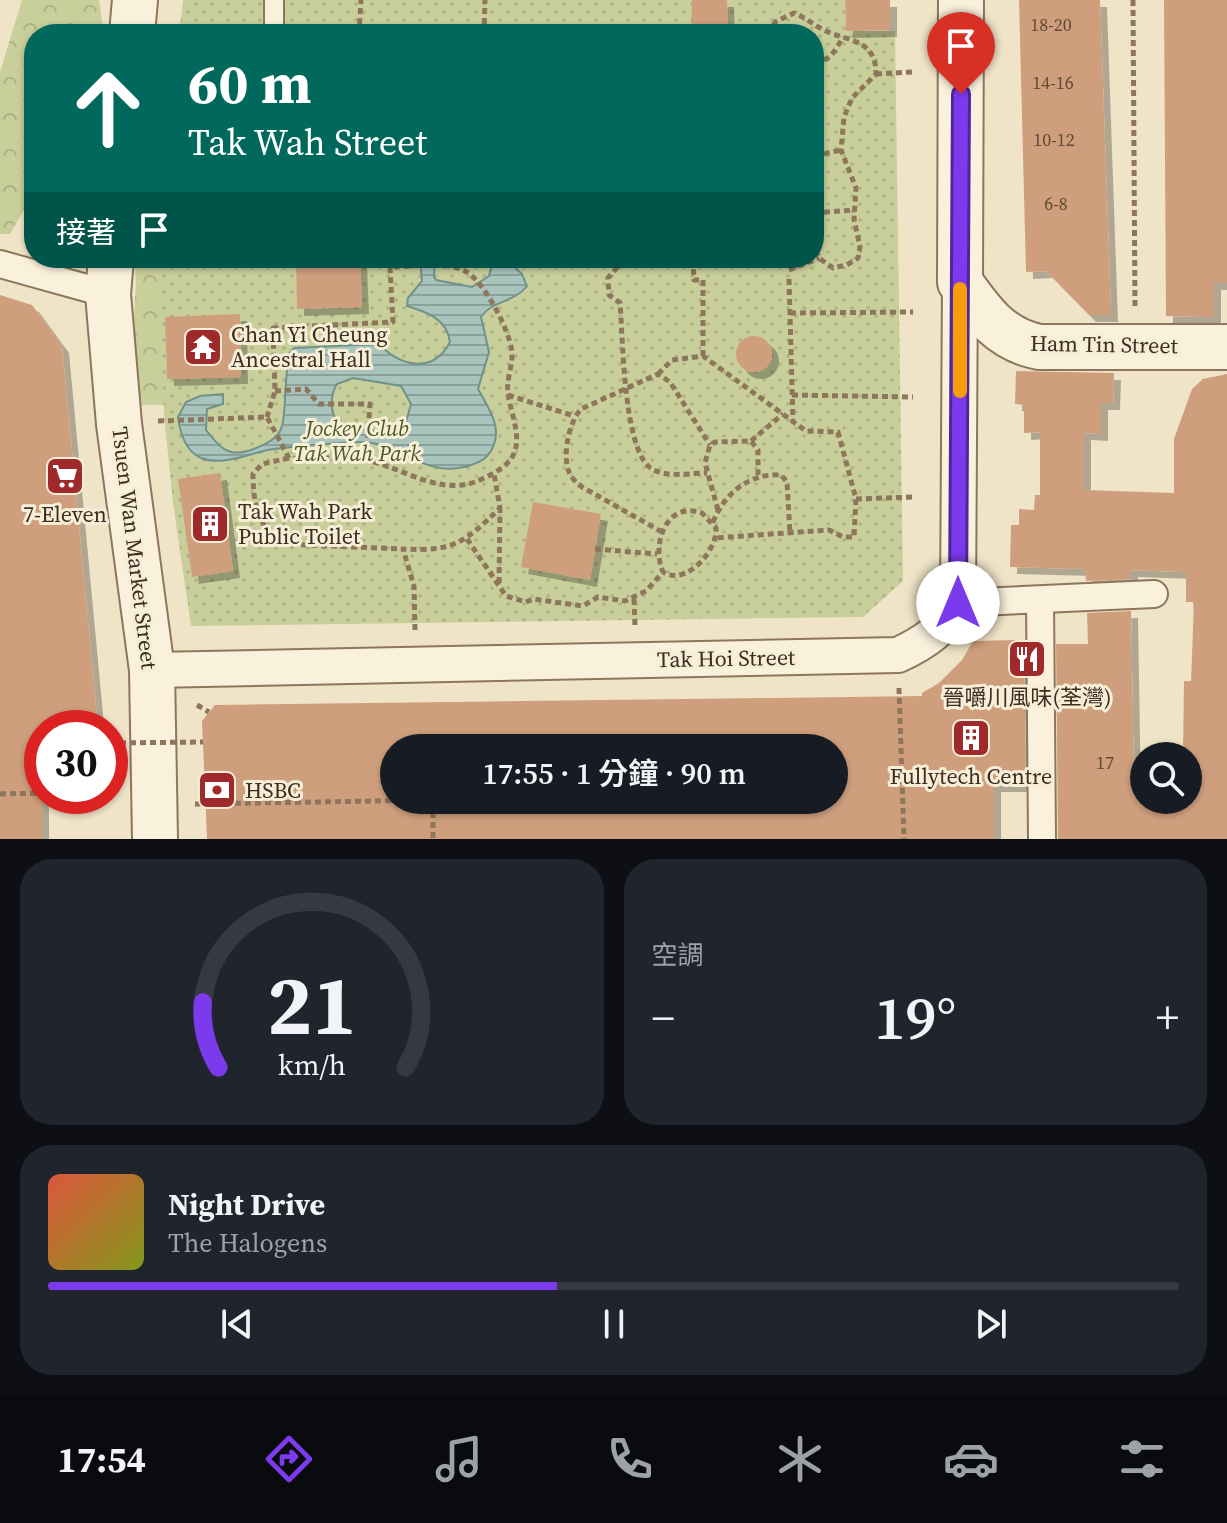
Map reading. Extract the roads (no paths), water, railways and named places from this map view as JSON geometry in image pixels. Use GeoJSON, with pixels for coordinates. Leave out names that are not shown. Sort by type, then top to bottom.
{"type":"FeatureCollection","features":[{"type":"Feature","properties":{"kind":"street"},"geometry":{"type":"LineString","coordinates":[[133,24],[135,0]]}},
{"type":"Feature","properties":{"kind":"street"},"geometry":{"type":"LineString","coordinates":[[961,0],[958,603],[1154,594]]}},
{"type":"Feature","properties":{"kind":"street"},"geometry":{"type":"LineString","coordinates":[[0,264],[24,267]]}},
{"type":"Feature","properties":{"kind":"street"},"geometry":{"type":"LineString","coordinates":[[36,268],[109,276]]}},
{"type":"Feature","properties":{"kind":"street","name":"Tsuen Wan Market Street"},"geometry":{"type":"LineString","coordinates":[[109,276],[119,424],[152,670],[155,839]]}},
{"type":"Feature","properties":{"kind":"street","name":"Ham Tin Street"},"geometry":{"type":"LineString","coordinates":[[960,282],[982,313],[1000,331],[1021,343],[1039,347],[1227,347]]}},
{"type":"Feature","properties":{"kind":"street"},"geometry":{"type":"LineString","coordinates":[[1040,600],[1042,839]]}},
{"type":"Feature","properties":{"kind":"street","name":"Tak Hoi Street"},"geometry":{"type":"LineString","coordinates":[[152,670],[898,655],[921,645],[951,617],[958,603]]}},
{"type":"Feature","properties":{"kind":"lane"},"geometry":{"type":"LineString","coordinates":[[274,0],[274,24]]}},
{"type":"Feature","properties":{"kind":"water"},"geometry":{"type":"Polygon","coordinates":[[[421,268],[434,268],[436,280],[472,287],[489,276],[491,268],[516,268],[522,274],[527,286],[522,292],[491,307],[481,317],[489,352],[478,389],[496,427],[495,443],[482,460],[455,469],[440,468],[387,447],[360,442],[274,449],[219,461],[201,458],[187,446],[178,417],[186,402],[200,396],[223,394],[223,404],[207,409],[206,430],[230,452],[243,452],[275,438],[282,427],[287,356],[294,348],[379,344],[406,362],[426,363],[435,359],[450,342],[448,334],[440,322],[429,314],[407,306],[408,298],[422,281],[421,268]],[[353,378],[337,384],[332,409],[339,423],[382,431],[406,422],[411,404],[401,386],[353,378]]]}},
{"type":"Feature","properties":{"kind":"place","name":"Chan Yi Cheung Ancestral Hall"},"geometry":{"type":"Point","coordinates":[203,347]}},
{"type":"Feature","properties":{"kind":"place","name":"7-Eleven"},"geometry":{"type":"Point","coordinates":[65,476]}},
{"type":"Feature","properties":{"kind":"place","name":"Tak Wah Park Public Toilet"},"geometry":{"type":"Point","coordinates":[210,524]}},
{"type":"Feature","properties":{"kind":"place","name":"晉嚼川風味(荃灣)"},"geometry":{"type":"Point","coordinates":[1027,659]}},
{"type":"Feature","properties":{"kind":"place","name":"Fullytech Centre"},"geometry":{"type":"Point","coordinates":[971,738]}},
{"type":"Feature","properties":{"kind":"place","name":"HSBC"},"geometry":{"type":"Point","coordinates":[217,790]}},
{"type":"Feature","properties":{"kind":"park label","name":"Jockey Club Tak Wah Park"},"geometry":{"type":"Point","coordinates":[357,440]}}]}
